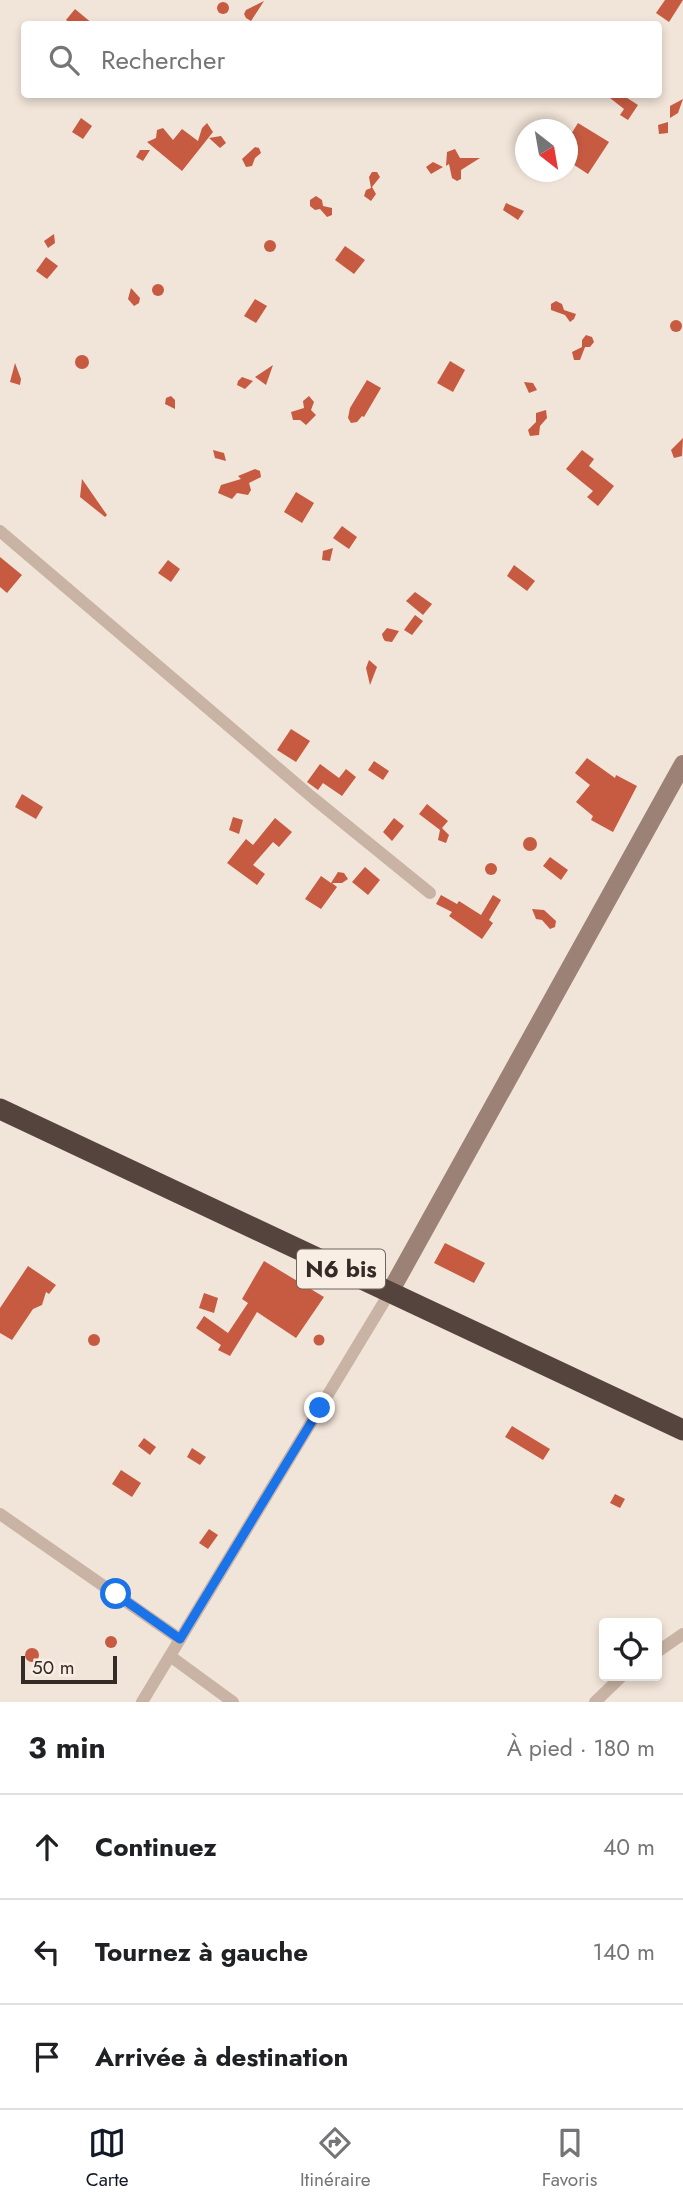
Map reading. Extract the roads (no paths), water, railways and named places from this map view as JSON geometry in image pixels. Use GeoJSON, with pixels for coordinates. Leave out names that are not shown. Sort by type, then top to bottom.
{"type":"FeatureCollection","features":[{"type":"Feature","properties":{"kind":"highway","name":"N6 bis"},"geometry":{"type":"LineString","coordinates":[[0,1109],[683,1430]]}},
{"type":"Feature","properties":{"kind":"street"},"geometry":{"type":"LineString","coordinates":[[0,531],[313,798],[429,893]]}},
{"type":"Feature","properties":{"kind":"street"},"geometry":{"type":"LineString","coordinates":[[142,1702],[390,1292],[683,764]]}},
{"type":"Feature","properties":{"kind":"street"},"geometry":{"type":"LineString","coordinates":[[0,1514],[180,1639]]}},
{"type":"Feature","properties":{"kind":"street"},"geometry":{"type":"LineString","coordinates":[[662,1649],[683,1634]]}},
{"type":"Feature","properties":{"kind":"street"},"geometry":{"type":"LineString","coordinates":[[170,1656],[233,1702]]}},
{"type":"Feature","properties":{"kind":"street"},"geometry":{"type":"LineString","coordinates":[[595,1702],[617,1681]]}}]}
